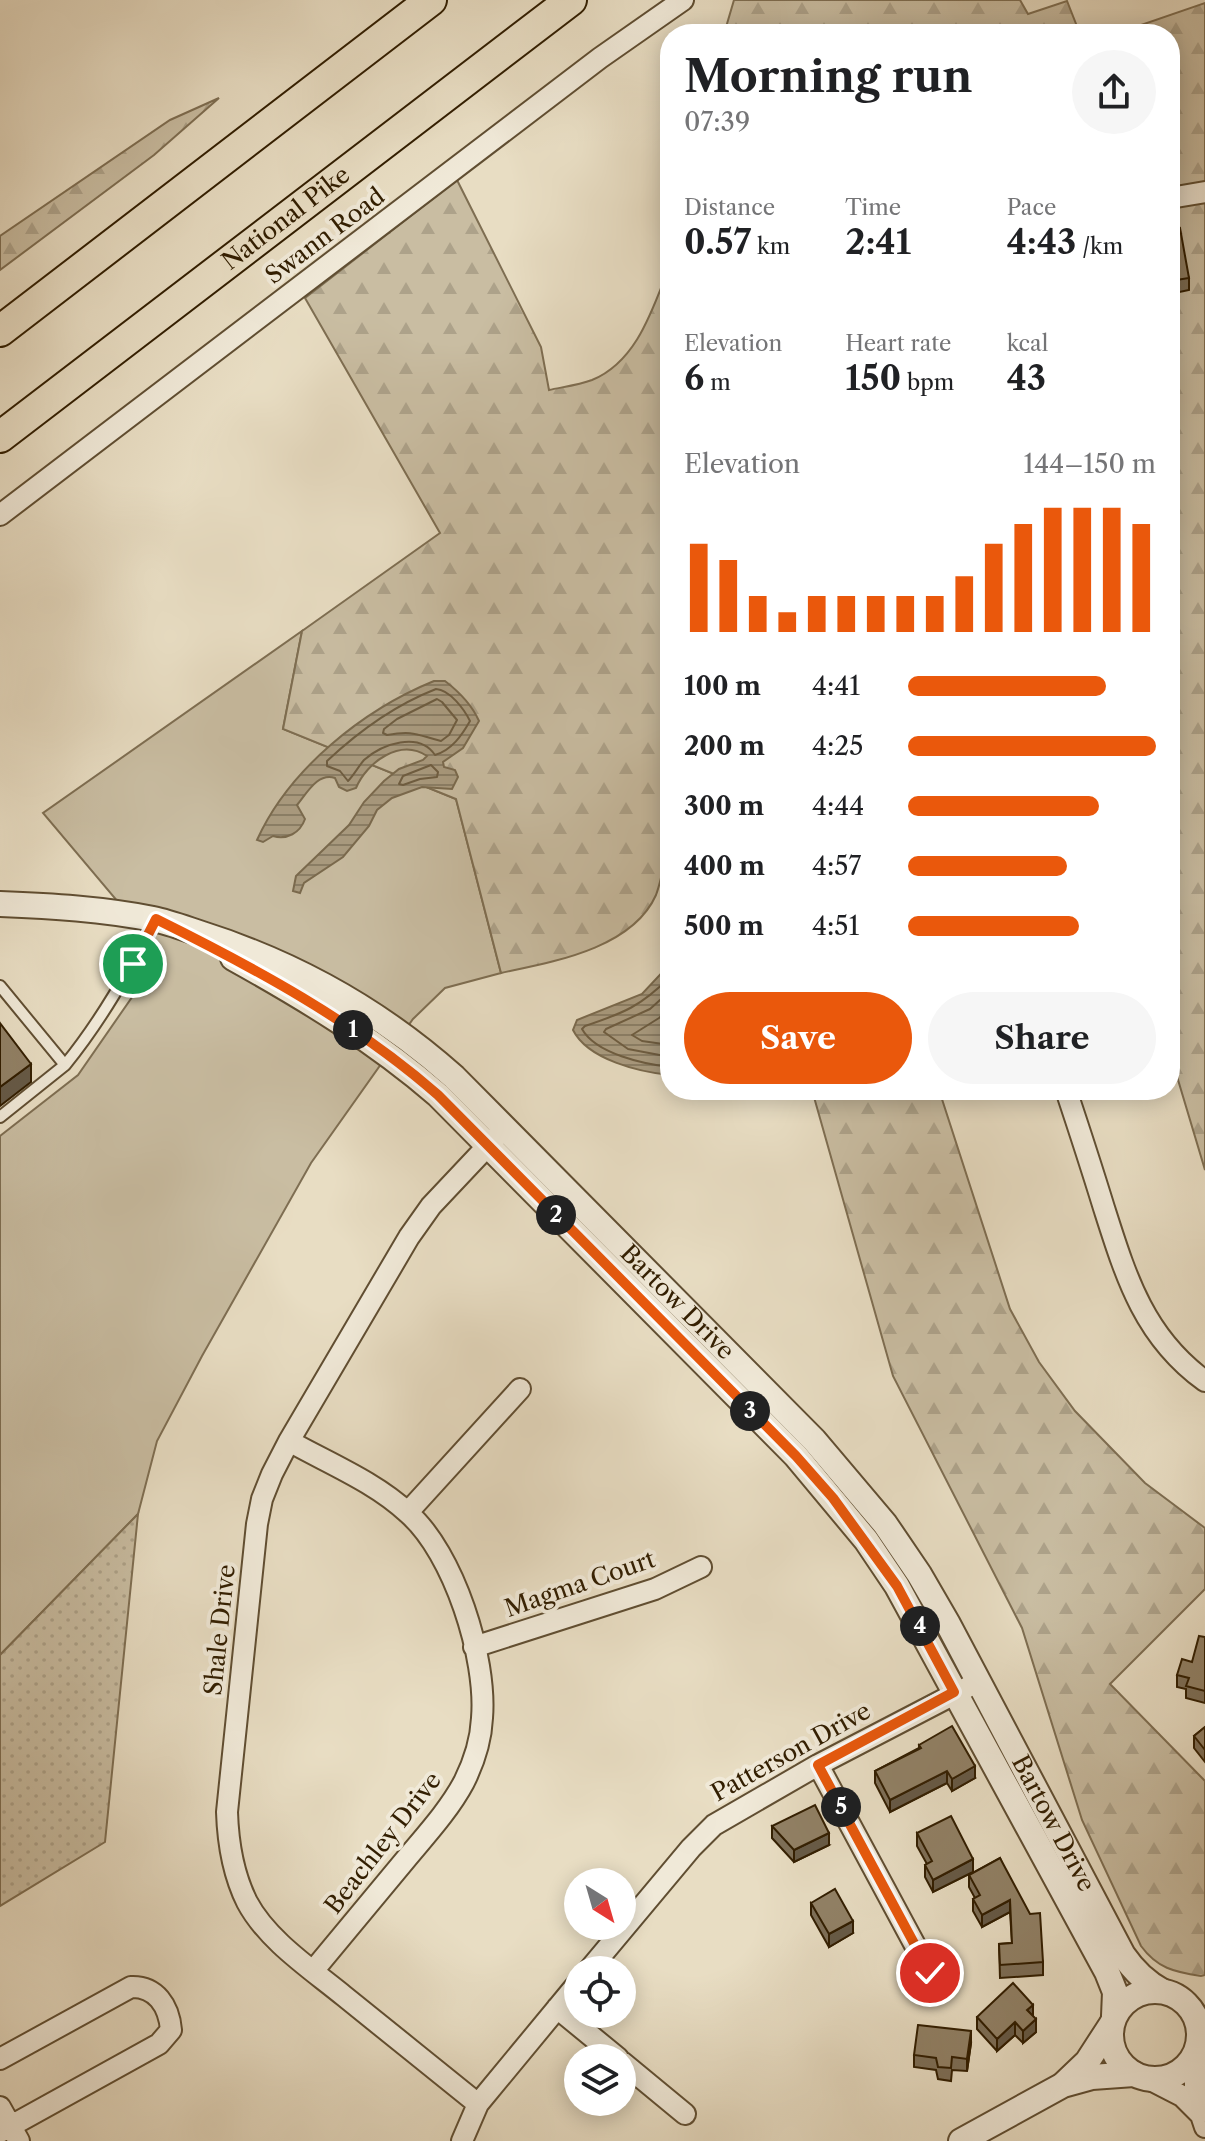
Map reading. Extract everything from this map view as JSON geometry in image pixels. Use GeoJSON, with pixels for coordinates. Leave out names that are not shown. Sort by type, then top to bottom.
{"type":"FeatureCollection","features":[{"type":"Feature","properties":{"kind":"main road"},"geometry":{"type":"LineString","coordinates":[[0,331],[431,0]]}},
{"type":"Feature","properties":{"kind":"main road","name":"National Pike"},"geometry":{"type":"LineString","coordinates":[[0,437],[571,0]]}},
{"type":"Feature","properties":{"kind":"main road"},"geometry":{"type":"LineString","coordinates":[[0,347],[37,317],[46,297]]}},
{"type":"Feature","properties":{"kind":"street","name":"Swann Road"},"geometry":{"type":"LineString","coordinates":[[0,515],[587,67],[683,0]]}},
{"type":"Feature","properties":{"kind":"street"},"geometry":{"type":"LineString","coordinates":[[1180,196],[1205,192]]}},
{"type":"Feature","properties":{"kind":"street","name":"Bartow Drive"},"geometry":{"type":"LineString","coordinates":[[0,904],[86,908],[156,919],[239,946],[304,975],[365,1009],[415,1042],[505,1128],[814,1440],[885,1524],[919,1574],[979,1682],[1123,1955],[1141,1978],[1166,1992]]}},
{"type":"Feature","properties":{"kind":"street","name":"Bartow Drive"},"geometry":{"type":"LineString","coordinates":[[156,919],[236,959],[355,1031],[401,1063],[438,1095],[796,1456],[833,1498],[897,1586],[1107,1972],[1115,1992],[1114,2019]]}},
{"type":"Feature","properties":{"kind":"street"},"geometry":{"type":"LineString","coordinates":[[1069,1100],[1124,1269],[1139,1305],[1160,1338],[1205,1381]]}},
{"type":"Feature","properties":{"kind":"street","name":"Shale Drive"},"geometry":{"type":"LineString","coordinates":[[478,2104],[313,1971],[266,1928],[248,1903],[236,1874],[228,1842],[227,1812],[257,1524],[272,1474],[409,1237],[431,1206],[505,1128]]}},
{"type":"Feature","properties":{"kind":"street"},"geometry":{"type":"LineString","coordinates":[[408,1512],[520,1389]]}},
{"type":"Feature","properties":{"kind":"street","name":"Beachley Drive"},"geometry":{"type":"LineString","coordinates":[[289,1441],[376,1490],[408,1512],[430,1537],[445,1560],[474,1647],[482,1689],[477,1752],[464,1783],[444,1813],[313,1971]]}},
{"type":"Feature","properties":{"kind":"street","name":"Magma Court"},"geometry":{"type":"LineString","coordinates":[[474,1647],[655,1589],[701,1567]]}},
{"type":"Feature","properties":{"kind":"street","name":"Patterson Drive"},"geometry":{"type":"LineString","coordinates":[[601,1956],[714,1825],[818,1765],[954,1692],[979,1682]]}},
{"type":"Feature","properties":{"kind":"street"},"geometry":{"type":"LineString","coordinates":[[818,1765],[930,1973]]}},
{"type":"Feature","properties":{"kind":"street"},"geometry":{"type":"LineString","coordinates":[[0,2059],[131,1987],[152,1990],[170,2020],[171,2030],[159,2044],[10,2133],[0,2107]]}},
{"type":"Feature","properties":{"kind":"street"},"geometry":{"type":"LineString","coordinates":[[1063,2085],[1103,2042],[1114,2019],[1129,1999],[1140,1994],[1166,1992],[1205,1997]]}},
{"type":"Feature","properties":{"kind":"street"},"geometry":{"type":"LineString","coordinates":[[1166,1992],[1189,2007],[1196,2020],[1199,2041],[1193,2073],[1202,2120]]}},
{"type":"Feature","properties":{"kind":"street"},"geometry":{"type":"LineString","coordinates":[[462,2141],[478,2104],[564,2000]]}},
{"type":"Feature","properties":{"kind":"street"},"geometry":{"type":"LineString","coordinates":[[557,2008],[601,2044]]}},
{"type":"Feature","properties":{"kind":"street"},"geometry":{"type":"LineString","coordinates":[[1114,2019],[1112,2045],[1121,2063],[1182,2096],[1202,2120]]}},
{"type":"Feature","properties":{"kind":"street"},"geometry":{"type":"LineString","coordinates":[[961,2141],[1063,2085],[1092,2077],[1173,2075],[1186,2065],[1199,2041]]}},
{"type":"Feature","properties":{"kind":"street"},"geometry":{"type":"LineString","coordinates":[[636,2073],[685,2114]]}},
{"type":"Feature","properties":{"kind":"lane"},"geometry":{"type":"LineString","coordinates":[[0,1117],[65,1065],[85,1041],[133,964],[156,919]]}},
{"type":"Feature","properties":{"kind":"lane"},"geometry":{"type":"LineString","coordinates":[[0,986],[65,1065]]}},
{"type":"Feature","properties":{"kind":"green space"},"geometry":{"type":"Polygon","coordinates":[[[734,0],[1020,0],[1028,14],[1067,1],[1076,24],[727,24],[734,0]]]}},
{"type":"Feature","properties":{"kind":"green space"},"geometry":{"type":"Polygon","coordinates":[[[1205,3],[1205,1170],[1180,1086],[1180,24],[1144,24],[1205,3]]]}},
{"type":"Feature","properties":{"kind":"green space"},"geometry":{"type":"Polygon","coordinates":[[[219,98],[154,155],[0,270],[0,236],[170,120],[219,98]]]}},
{"type":"Feature","properties":{"kind":"green space"},"geometry":{"type":"Polygon","coordinates":[[[457,180],[541,347],[549,390],[592,380],[621,360],[642,331],[660,290],[660,880],[656,895],[645,913],[610,941],[566,958],[501,973],[456,799],[283,729],[302,631],[440,533],[305,298],[457,180]]]}},
{"type":"Feature","properties":{"kind":"green space"},"geometry":{"type":"Polygon","coordinates":[[[302,631],[283,729],[456,799],[501,973],[445,988],[413,1019],[311,1163],[202,1356],[157,1441],[138,1514],[0,1655],[0,1136],[78,1075],[162,954],[43,813],[302,631]]]}},
{"type":"Feature","properties":{"kind":"green space"},"geometry":{"type":"Polygon","coordinates":[[[815,1100],[942,1100],[1010,1309],[1039,1362],[1075,1411],[1145,1483],[1205,1528],[1205,1589],[1110,1684],[1205,1781],[1205,1975],[1167,1968],[1141,1946],[1082,1820],[1022,1628],[893,1376],[815,1100]]]}},
{"type":"Feature","properties":{"kind":"green space"},"geometry":{"type":"Polygon","coordinates":[[[138,1514],[105,1842],[0,1906],[0,1655],[138,1514]]]}},
{"type":"Feature","properties":{"kind":"water"},"geometry":{"type":"Polygon","coordinates":[[[434,681],[445,681],[455,689],[479,721],[463,748],[443,762],[444,767],[455,770],[458,777],[452,789],[422,787],[392,798],[377,810],[369,826],[343,857],[304,883],[300,893],[293,891],[296,876],[349,825],[364,802],[384,781],[399,769],[427,756],[417,751],[396,751],[376,762],[356,788],[347,791],[339,787],[335,778],[323,778],[297,805],[305,819],[296,832],[283,837],[273,836],[263,842],[257,840],[271,814],[308,766],[355,725],[407,693],[434,681]]]}},
{"type":"Feature","properties":{"kind":"water"},"geometry":{"type":"Polygon","coordinates":[[[660,975],[660,1073],[602,1057],[580,1040],[573,1030],[577,1020],[642,994],[660,975]]]}},
{"type":"Feature","properties":{"kind":"building"},"geometry":{"type":"Polygon","coordinates":[[[1180,228],[1189,278],[1180,279],[1180,228]]]}},
{"type":"Feature","properties":{"kind":"building"},"geometry":{"type":"Polygon","coordinates":[[[0,1023],[31,1064],[0,1087],[0,1023]]]}},
{"type":"Feature","properties":{"kind":"building"},"geometry":{"type":"Polygon","coordinates":[[[1199,1636],[1205,1637],[1205,1691],[1186,1686],[1189,1678],[1177,1675],[1182,1659],[1192,1662],[1199,1636]]]}},
{"type":"Feature","properties":{"kind":"building"},"geometry":{"type":"Polygon","coordinates":[[[952,1726],[975,1766],[952,1779],[947,1771],[890,1800],[875,1771],[921,1748],[919,1745],[952,1726]]]}},
{"type":"Feature","properties":{"kind":"building"},"geometry":{"type":"Polygon","coordinates":[[[1205,1727],[1205,1750],[1194,1736],[1205,1727]]]}},
{"type":"Feature","properties":{"kind":"building"},"geometry":{"type":"Polygon","coordinates":[[[815,1805],[829,1833],[794,1850],[772,1826],[815,1805]]]}},
{"type":"Feature","properties":{"kind":"building"},"geometry":{"type":"Polygon","coordinates":[[[951,1816],[973,1859],[933,1880],[925,1865],[932,1861],[917,1833],[951,1816]]]}},
{"type":"Feature","properties":{"kind":"building"},"geometry":{"type":"Polygon","coordinates":[[[1000,1858],[1030,1914],[1040,1913],[1043,1962],[1000,1965],[999,1944],[1012,1943],[1010,1900],[982,1915],[973,1899],[980,1895],[969,1875],[1000,1858]]]}},
{"type":"Feature","properties":{"kind":"building"},"geometry":{"type":"Polygon","coordinates":[[[835,1889],[853,1921],[829,1934],[811,1903],[835,1889]]]}},
{"type":"Feature","properties":{"kind":"building"},"geometry":{"type":"Polygon","coordinates":[[[1013,1983],[1033,2005],[1027,2010],[1036,2019],[1023,2031],[1015,2022],[997,2039],[977,2017],[1013,1983]]]}},
{"type":"Feature","properties":{"kind":"building"},"geometry":{"type":"Polygon","coordinates":[[[918,2025],[971,2031],[967,2059],[952,2057],[951,2068],[938,2067],[936,2058],[914,2055],[918,2025]]]}},
{"type":"Feature","properties":{"kind":"route"},"geometry":{"type":"LineString","coordinates":[[133,964],[156,919],[236,959],[355,1031],[401,1063],[438,1095],[796,1456],[833,1498],[897,1586],[954,1692],[818,1765],[930,1973]]}}]}
